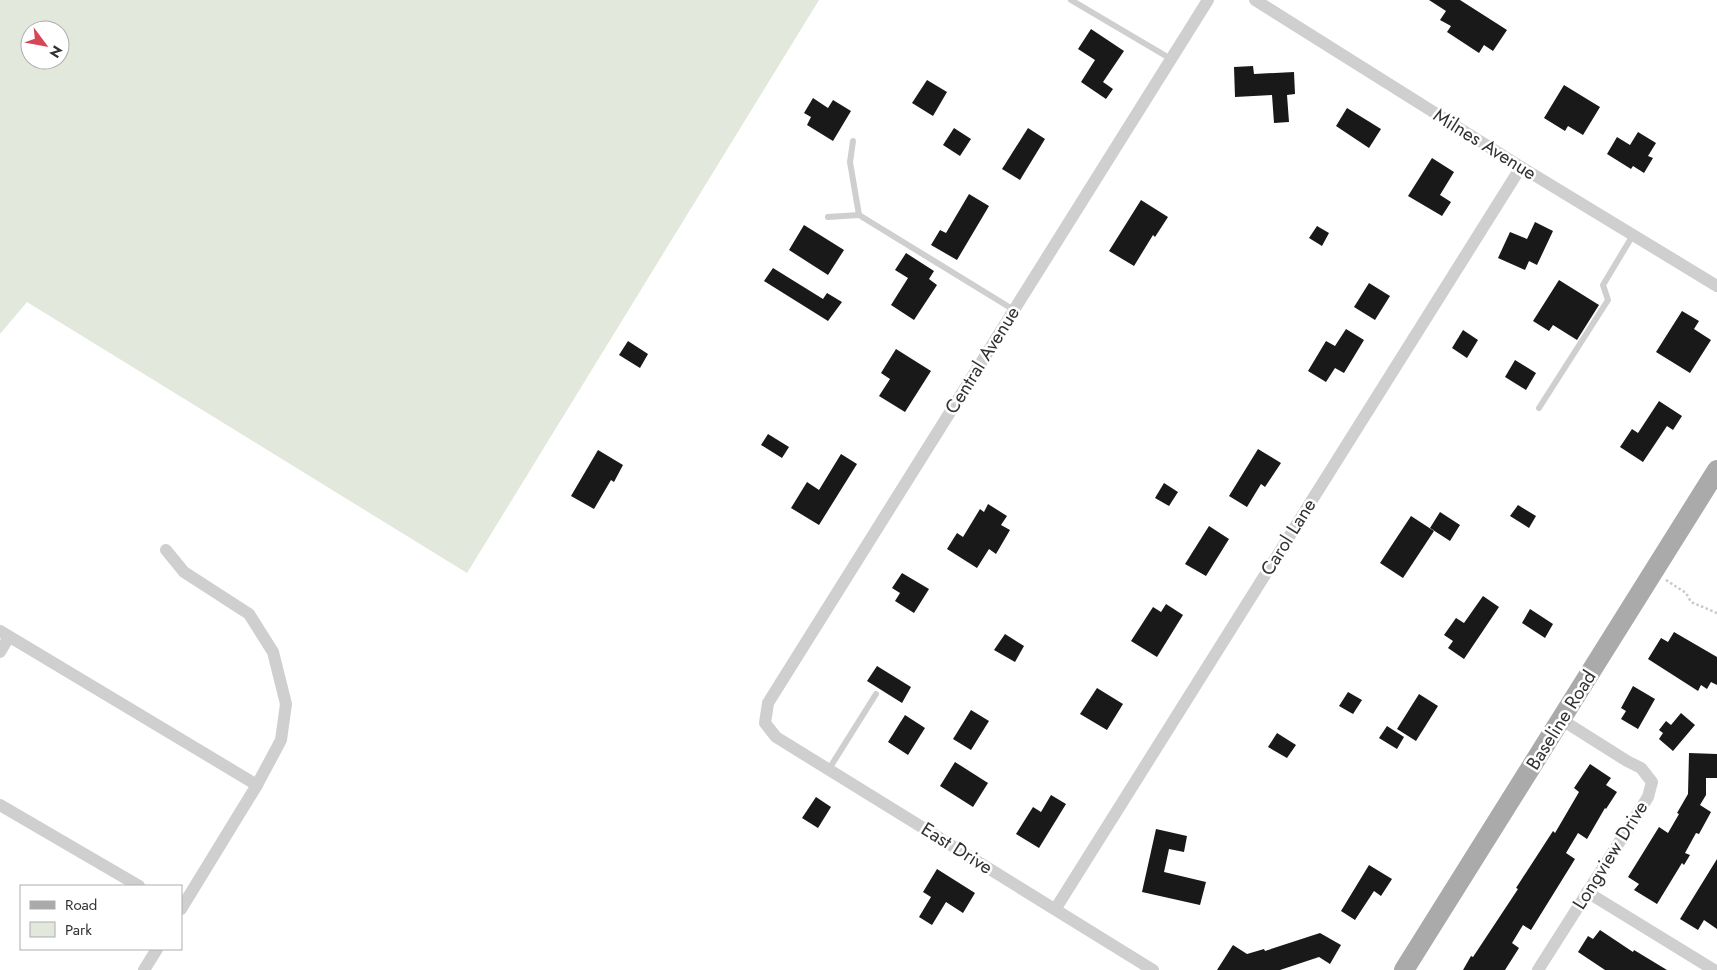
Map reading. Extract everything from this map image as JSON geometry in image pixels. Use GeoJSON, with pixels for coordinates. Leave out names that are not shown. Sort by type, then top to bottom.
{"type":"FeatureCollection","features":[{"type":"Feature","properties":{"kind":"main road","name":"Baseline Road"},"geometry":{"type":"LineString","coordinates":[[1404,970],[1717,470]]}},
{"type":"Feature","properties":{"kind":"street","name":"Central Avenue"},"geometry":{"type":"LineString","coordinates":[[765,723],[768,703],[1208,0]]}},
{"type":"Feature","properties":{"kind":"street","name":"Milnes Avenue"},"geometry":{"type":"LineString","coordinates":[[1255,0],[1521,167],[1717,286]]}},
{"type":"Feature","properties":{"kind":"street","name":"Carol Lane"},"geometry":{"type":"LineString","coordinates":[[1056,908],[1521,167]]}},
{"type":"Feature","properties":{"kind":"street"},"geometry":{"type":"LineString","coordinates":[[166,550],[184,572],[249,614],[273,652],[286,704],[281,740],[257,785],[182,907]]}},
{"type":"Feature","properties":{"kind":"street"},"geometry":{"type":"LineString","coordinates":[[0,652],[5,634],[257,785]]}},
{"type":"Feature","properties":{"kind":"street","name":"Longview Drive"},"geometry":{"type":"LineString","coordinates":[[1538,970],[1648,797],[1652,782],[1641,768],[1562,720]]}},
{"type":"Feature","properties":{"kind":"street","name":"East Drive"},"geometry":{"type":"LineString","coordinates":[[765,723],[776,737],[1056,908],[1153,970]]}},
{"type":"Feature","properties":{"kind":"street"},"geometry":{"type":"LineString","coordinates":[[0,804],[137,885]]}},
{"type":"Feature","properties":{"kind":"street"},"geometry":{"type":"LineString","coordinates":[[1587,892],[1714,970]]}},
{"type":"Feature","properties":{"kind":"street"},"geometry":{"type":"LineString","coordinates":[[144,970],[156,950]]}},
{"type":"Feature","properties":{"kind":"lane"},"geometry":{"type":"LineString","coordinates":[[1071,0],[1170,59]]}},
{"type":"Feature","properties":{"kind":"lane"},"geometry":{"type":"LineString","coordinates":[[853,141],[850,162],[859,215]]}},
{"type":"Feature","properties":{"kind":"lane"},"geometry":{"type":"LineString","coordinates":[[828,217],[859,215],[1014,310]]}},
{"type":"Feature","properties":{"kind":"lane"},"geometry":{"type":"LineString","coordinates":[[1539,408],[1608,300],[1603,285],[1633,235]]}},
{"type":"Feature","properties":{"kind":"lane"},"geometry":{"type":"LineString","coordinates":[[829,769],[876,694]]}},
{"type":"Feature","properties":{"kind":"path"},"geometry":{"type":"LineString","coordinates":[[1653,572],[1681,588],[1691,602],[1717,613]]}},
{"type":"Feature","properties":{"kind":"green space"},"geometry":{"type":"Polygon","coordinates":[[[0,0],[819,0],[467,573],[27,302],[0,334],[0,0]]]}},
{"type":"Feature","properties":{"kind":"building"},"geometry":{"type":"Polygon","coordinates":[[[1429,0],[1460,0],[1507,30],[1493,51],[1484,45],[1479,53],[1447,32],[1451,26],[1440,20],[1446,11],[1429,0]]]}},
{"type":"Feature","properties":{"kind":"building"},"geometry":{"type":"Polygon","coordinates":[[[1091,29],[1124,51],[1103,82],[1113,89],[1106,99],[1081,82],[1095,60],[1078,49],[1091,29]]]}},
{"type":"Feature","properties":{"kind":"building"},"geometry":{"type":"Polygon","coordinates":[[[1253,66],[1254,74],[1294,72],[1295,94],[1287,95],[1289,122],[1274,123],[1272,95],[1235,97],[1234,67],[1253,66]]]}},
{"type":"Feature","properties":{"kind":"building"},"geometry":{"type":"Polygon","coordinates":[[[927,80],[947,92],[933,116],[912,103],[927,80]]]}},
{"type":"Feature","properties":{"kind":"building"},"geometry":{"type":"Polygon","coordinates":[[[1564,85],[1600,107],[1583,135],[1568,126],[1565,131],[1544,118],[1564,85]]]}},
{"type":"Feature","properties":{"kind":"building"},"geometry":{"type":"Polygon","coordinates":[[[813,98],[828,108],[833,100],[851,111],[833,141],[807,125],[811,117],[804,113],[813,98]]]}},
{"type":"Feature","properties":{"kind":"building"},"geometry":{"type":"Polygon","coordinates":[[[1347,108],[1381,129],[1369,148],[1336,126],[1347,108]]]}},
{"type":"Feature","properties":{"kind":"building"},"geometry":{"type":"Polygon","coordinates":[[[954,128],[971,139],[960,156],[943,145],[954,128]]]}},
{"type":"Feature","properties":{"kind":"building"},"geometry":{"type":"Polygon","coordinates":[[[1028,128],[1045,139],[1020,180],[1002,169],[1028,128]]]}},
{"type":"Feature","properties":{"kind":"building"},"geometry":{"type":"Polygon","coordinates":[[[1638,132],[1656,143],[1648,156],[1653,158],[1644,173],[1633,166],[1631,169],[1607,154],[1617,137],[1630,145],[1638,132]]]}},
{"type":"Feature","properties":{"kind":"building"},"geometry":{"type":"Polygon","coordinates":[[[1432,158],[1454,172],[1440,195],[1451,202],[1442,216],[1408,196],[1432,158]]]}},
{"type":"Feature","properties":{"kind":"building"},"geometry":{"type":"Polygon","coordinates":[[[969,194],[989,206],[957,260],[931,245],[940,230],[946,233],[969,194]]]}},
{"type":"Feature","properties":{"kind":"building"},"geometry":{"type":"Polygon","coordinates":[[[1141,200],[1168,217],[1155,237],[1153,235],[1134,266],[1109,251],[1141,200]]]}},
{"type":"Feature","properties":{"kind":"building"},"geometry":{"type":"Polygon","coordinates":[[[1535,222],[1553,231],[1537,265],[1529,261],[1525,270],[1498,258],[1510,232],[1527,239],[1535,222]]]}},
{"type":"Feature","properties":{"kind":"building"},"geometry":{"type":"Polygon","coordinates":[[[804,225],[844,250],[828,275],[789,250],[804,225]]]}},
{"type":"Feature","properties":{"kind":"building"},"geometry":{"type":"Polygon","coordinates":[[[1317,226],[1329,233],[1322,246],[1309,238],[1317,226]]]}},
{"type":"Feature","properties":{"kind":"building"},"geometry":{"type":"Polygon","coordinates":[[[906,253],[934,271],[929,279],[937,285],[914,320],[891,305],[908,278],[895,270],[906,253]]]}},
{"type":"Feature","properties":{"kind":"building"},"geometry":{"type":"Polygon","coordinates":[[[773,268],[823,299],[827,293],[842,302],[828,321],[764,281],[773,268]]]}},
{"type":"Feature","properties":{"kind":"building"},"geometry":{"type":"Polygon","coordinates":[[[1559,280],[1599,305],[1577,340],[1553,325],[1549,331],[1533,321],[1559,280]]]}},
{"type":"Feature","properties":{"kind":"building"},"geometry":{"type":"Polygon","coordinates":[[[1369,283],[1390,296],[1375,320],[1354,307],[1369,283]]]}},
{"type":"Feature","properties":{"kind":"building"},"geometry":{"type":"Polygon","coordinates":[[[1682,311],[1699,321],[1694,329],[1711,340],[1690,373],[1656,352],[1682,311]]]}},
{"type":"Feature","properties":{"kind":"building"},"geometry":{"type":"Polygon","coordinates":[[[1346,329],[1364,340],[1344,373],[1335,368],[1326,382],[1308,371],[1326,341],[1335,346],[1346,329]]]}},
{"type":"Feature","properties":{"kind":"building"},"geometry":{"type":"Polygon","coordinates":[[[1463,330],[1478,340],[1467,358],[1452,348],[1463,330]]]}},
{"type":"Feature","properties":{"kind":"building"},"geometry":{"type":"Polygon","coordinates":[[[628,341],[648,354],[640,368],[619,355],[628,341]]]}},
{"type":"Feature","properties":{"kind":"building"},"geometry":{"type":"Polygon","coordinates":[[[896,349],[931,371],[905,412],[879,396],[890,379],[881,373],[896,349]]]}},
{"type":"Feature","properties":{"kind":"building"},"geometry":{"type":"Polygon","coordinates":[[[1515,360],[1536,373],[1526,390],[1505,377],[1515,360]]]}},
{"type":"Feature","properties":{"kind":"building"},"geometry":{"type":"Polygon","coordinates":[[[1659,401],[1682,416],[1673,430],[1667,426],[1643,462],[1620,447],[1632,429],[1638,433],[1659,401]]]}},
{"type":"Feature","properties":{"kind":"building"},"geometry":{"type":"Polygon","coordinates":[[[768,434],[789,447],[782,458],[761,445],[768,434]]]}},
{"type":"Feature","properties":{"kind":"building"},"geometry":{"type":"Polygon","coordinates":[[[1258,449],[1281,463],[1265,487],[1261,484],[1247,507],[1229,496],[1258,449]]]}},
{"type":"Feature","properties":{"kind":"building"},"geometry":{"type":"Polygon","coordinates":[[[598,450],[623,465],[614,482],[611,480],[594,509],[571,496],[598,450]]]}},
{"type":"Feature","properties":{"kind":"building"},"geometry":{"type":"Polygon","coordinates":[[[841,454],[857,464],[819,525],[791,508],[807,482],[819,490],[841,454]]]}},
{"type":"Feature","properties":{"kind":"building"},"geometry":{"type":"Polygon","coordinates":[[[1164,483],[1178,492],[1169,506],[1155,498],[1164,483]]]}},
{"type":"Feature","properties":{"kind":"building"},"geometry":{"type":"Polygon","coordinates":[[[988,504],[1007,516],[1001,525],[1010,530],[996,554],[989,549],[977,568],[947,549],[957,533],[963,537],[980,509],[984,512],[988,504]]]}},
{"type":"Feature","properties":{"kind":"building"},"geometry":{"type":"Polygon","coordinates":[[[1518,505],[1536,516],[1529,528],[1510,516],[1518,505]]]}},
{"type":"Feature","properties":{"kind":"building"},"geometry":{"type":"Polygon","coordinates":[[[1440,512],[1460,525],[1450,541],[1430,528],[1440,512]]]}},
{"type":"Feature","properties":{"kind":"building"},"geometry":{"type":"Polygon","coordinates":[[[1411,516],[1434,531],[1403,578],[1380,563],[1411,516]]]}},
{"type":"Feature","properties":{"kind":"building"},"geometry":{"type":"Polygon","coordinates":[[[1209,526],[1229,539],[1206,576],[1185,564],[1209,526]]]}},
{"type":"Feature","properties":{"kind":"building"},"geometry":{"type":"Polygon","coordinates":[[[902,573],[929,589],[914,613],[895,601],[900,593],[892,588],[902,573]]]}},
{"type":"Feature","properties":{"kind":"building"},"geometry":{"type":"Polygon","coordinates":[[[1483,596],[1499,607],[1464,659],[1448,648],[1453,641],[1444,635],[1456,618],[1464,623],[1483,596]]]}},
{"type":"Feature","properties":{"kind":"building"},"geometry":{"type":"Polygon","coordinates":[[[1166,604],[1183,615],[1157,657],[1131,641],[1153,607],[1161,612],[1166,604]]]}},
{"type":"Feature","properties":{"kind":"building"},"geometry":{"type":"Polygon","coordinates":[[[1530,609],[1553,624],[1545,638],[1522,623],[1530,609]]]}},
{"type":"Feature","properties":{"kind":"building"},"geometry":{"type":"Polygon","coordinates":[[[1674,632],[1717,657],[1717,685],[1711,682],[1707,689],[1701,685],[1698,691],[1648,659],[1661,638],[1668,642],[1674,632]]]}},
{"type":"Feature","properties":{"kind":"building"},"geometry":{"type":"Polygon","coordinates":[[[1005,634],[1024,646],[1015,662],[994,650],[1005,634]]]}},
{"type":"Feature","properties":{"kind":"building"},"geometry":{"type":"Polygon","coordinates":[[[877,666],[911,687],[902,703],[867,681],[877,666]]]}},
{"type":"Feature","properties":{"kind":"building"},"geometry":{"type":"Polygon","coordinates":[[[1633,686],[1655,699],[1638,729],[1621,719],[1626,711],[1621,708],[1633,686]]]}},
{"type":"Feature","properties":{"kind":"building"},"geometry":{"type":"Polygon","coordinates":[[[1097,688],[1123,704],[1107,730],[1080,714],[1097,688]]]}},
{"type":"Feature","properties":{"kind":"building"},"geometry":{"type":"Polygon","coordinates":[[[1348,692],[1362,700],[1353,714],[1339,706],[1348,692]]]}},
{"type":"Feature","properties":{"kind":"building"},"geometry":{"type":"Polygon","coordinates":[[[1419,694],[1438,706],[1416,741],[1397,729],[1419,694]]]}},
{"type":"Feature","properties":{"kind":"building"},"geometry":{"type":"Polygon","coordinates":[[[971,710],[989,721],[971,750],[953,739],[971,710]]]}},
{"type":"Feature","properties":{"kind":"building"},"geometry":{"type":"Polygon","coordinates":[[[1681,713],[1695,725],[1673,751],[1659,739],[1663,733],[1659,730],[1666,721],[1671,725],[1681,713]]]}},
{"type":"Feature","properties":{"kind":"building"},"geometry":{"type":"Polygon","coordinates":[[[905,715],[925,728],[908,755],[888,742],[905,715]]]}},
{"type":"Feature","properties":{"kind":"building"},"geometry":{"type":"Polygon","coordinates":[[[1387,726],[1404,737],[1397,749],[1379,738],[1387,726]]]}},
{"type":"Feature","properties":{"kind":"building"},"geometry":{"type":"Polygon","coordinates":[[[1277,733],[1296,745],[1287,758],[1268,747],[1277,733]]]}},
{"type":"Feature","properties":{"kind":"building"},"geometry":{"type":"Polygon","coordinates":[[[1689,753],[1717,754],[1717,778],[1706,778],[1706,795],[1700,805],[1711,812],[1699,834],[1696,833],[1685,853],[1690,855],[1684,865],[1682,863],[1657,904],[1634,890],[1639,884],[1628,877],[1659,827],[1668,833],[1679,814],[1677,813],[1688,794],[1689,753]]]}},
{"type":"Feature","properties":{"kind":"building"},"geometry":{"type":"Polygon","coordinates":[[[955,762],[988,783],[973,807],[940,786],[955,762]]]}},
{"type":"Feature","properties":{"kind":"building"},"geometry":{"type":"Polygon","coordinates":[[[1590,764],[1611,778],[1606,785],[1617,792],[1605,808],[1587,839],[1578,833],[1566,853],[1575,859],[1531,930],[1523,925],[1512,943],[1519,948],[1505,970],[1463,970],[1518,889],[1516,888],[1553,831],[1555,833],[1579,792],[1574,788],[1590,764]]]}},
{"type":"Feature","properties":{"kind":"building"},"geometry":{"type":"Polygon","coordinates":[[[1051,795],[1066,804],[1039,848],[1016,834],[1033,807],[1041,812],[1051,795]]]}},
{"type":"Feature","properties":{"kind":"building"},"geometry":{"type":"Polygon","coordinates":[[[816,797],[831,807],[818,828],[802,818],[816,797]]]}},
{"type":"Feature","properties":{"kind":"building"},"geometry":{"type":"Polygon","coordinates":[[[1156,829],[1187,836],[1184,852],[1169,849],[1164,872],[1206,882],[1200,905],[1142,892],[1156,829]]]}},
{"type":"Feature","properties":{"kind":"building"},"geometry":{"type":"Polygon","coordinates":[[[1717,859],[1717,929],[1704,920],[1698,930],[1680,919],[1717,859]]]}},
{"type":"Feature","properties":{"kind":"building"},"geometry":{"type":"Polygon","coordinates":[[[1369,865],[1392,879],[1381,896],[1374,891],[1355,920],[1341,911],[1369,865]]]}},
{"type":"Feature","properties":{"kind":"building"},"geometry":{"type":"Polygon","coordinates":[[[937,869],[975,893],[963,913],[946,902],[932,925],[919,917],[931,897],[923,892],[937,869]]]}},
{"type":"Feature","properties":{"kind":"building"},"geometry":{"type":"Polygon","coordinates":[[[1600,930],[1633,952],[1634,950],[1667,970],[1605,970],[1578,952],[1588,936],[1593,939],[1600,930]]]}},
{"type":"Feature","properties":{"kind":"building"},"geometry":{"type":"Polygon","coordinates":[[[1320,933],[1341,945],[1330,964],[1319,957],[1280,970],[1217,970],[1233,945],[1247,954],[1264,949],[1265,951],[1320,933]]]}}]}
